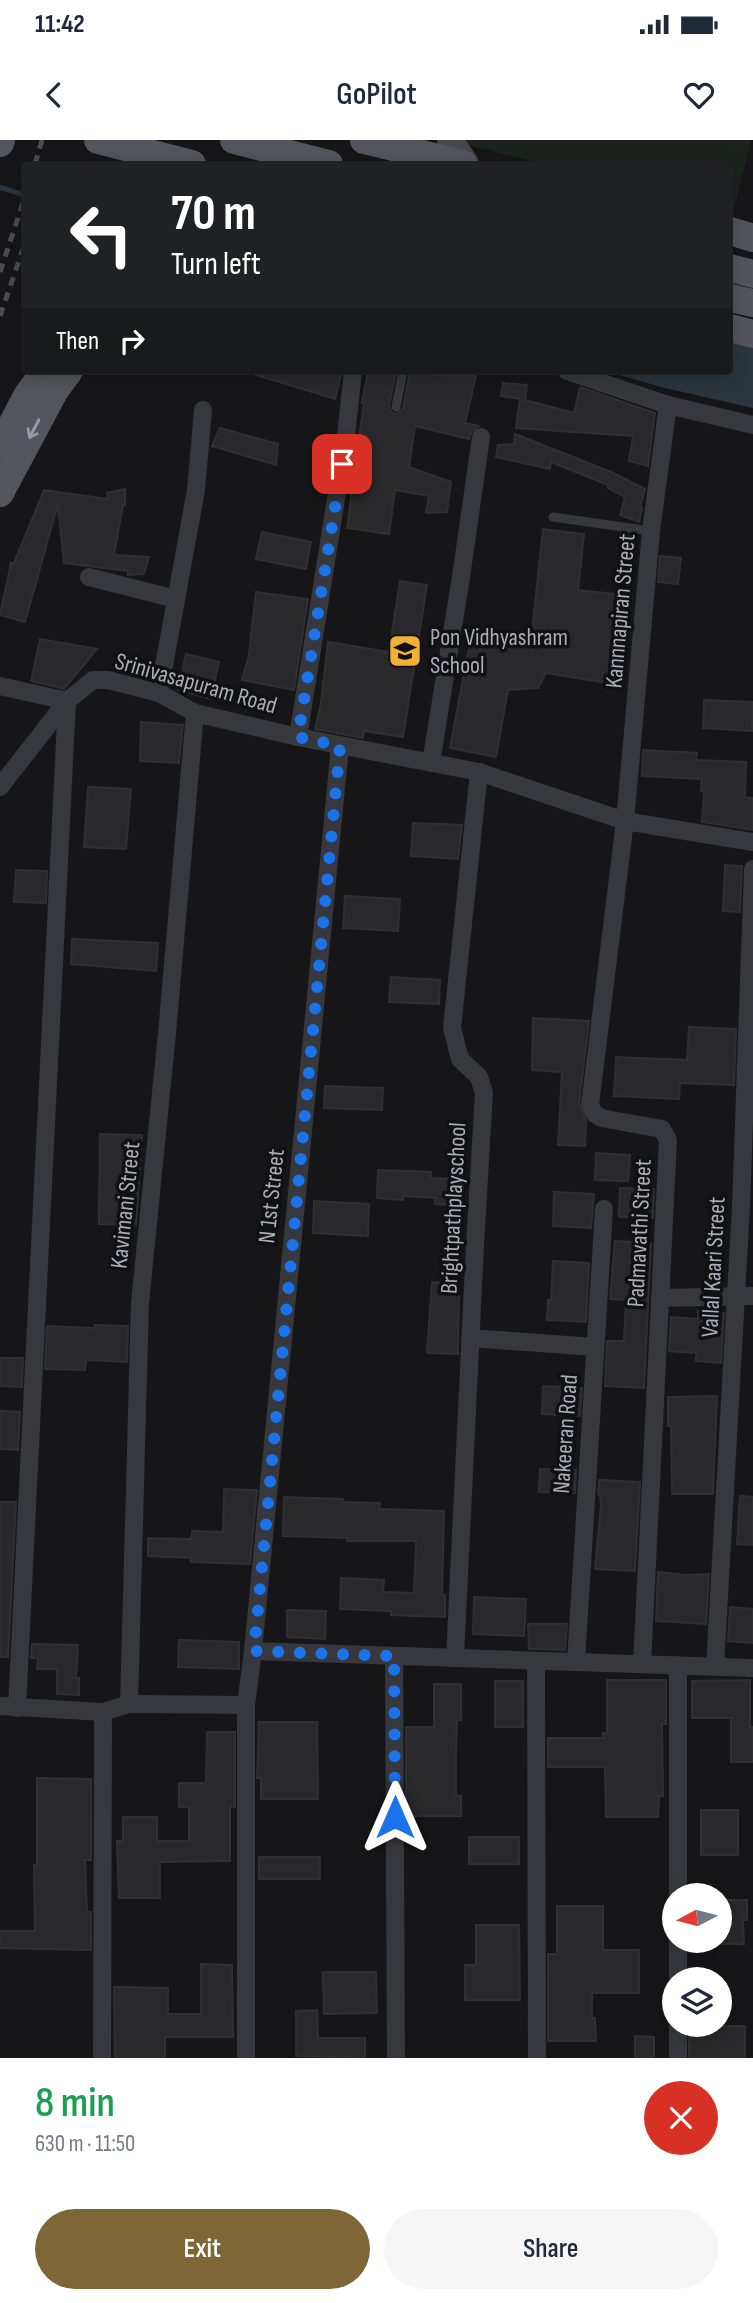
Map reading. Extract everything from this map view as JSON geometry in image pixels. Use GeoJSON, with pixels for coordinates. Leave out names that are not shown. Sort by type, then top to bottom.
{"type":"FeatureCollection","features":[{"type":"Feature","properties":{"kind":"main road"},"geometry":{"type":"LineString","coordinates":[[98,140],[180,161]]}},
{"type":"Feature","properties":{"kind":"main road"},"geometry":{"type":"LineString","coordinates":[[164,161],[170,140]]}},
{"type":"Feature","properties":{"kind":"main road"},"geometry":{"type":"LineString","coordinates":[[233,140],[317,161]]}},
{"type":"Feature","properties":{"kind":"main road"},"geometry":{"type":"LineString","coordinates":[[363,140],[451,161]]}},
{"type":"Feature","properties":{"kind":"main road"},"geometry":{"type":"LineString","coordinates":[[733,232],[753,238]]}},
{"type":"Feature","properties":{"kind":"main road"},"geometry":{"type":"LineString","coordinates":[[733,269],[753,274]]}},
{"type":"Feature","properties":{"kind":"main road"},"geometry":{"type":"LineString","coordinates":[[733,299],[753,303]]}},
{"type":"Feature","properties":{"kind":"main road"},"geometry":{"type":"LineString","coordinates":[[733,329],[753,334]]}},
{"type":"Feature","properties":{"kind":"main road"},"geometry":{"type":"LineString","coordinates":[[0,448],[27,396],[42,375]]}},
{"type":"Feature","properties":{"kind":"main road"},"geometry":{"type":"LineString","coordinates":[[0,493],[55,390],[66,375]]}},
{"type":"Feature","properties":{"kind":"street"},"geometry":{"type":"LineString","coordinates":[[450,140],[462,161]]}},
{"type":"Feature","properties":{"kind":"street"},"geometry":{"type":"LineString","coordinates":[[298,737],[354,375]]}},
{"type":"Feature","properties":{"kind":"street"},"geometry":{"type":"LineString","coordinates":[[579,375],[668,405],[753,425]]}},
{"type":"Feature","properties":{"kind":"street","name":"Kannnapiran Street"},"geometry":{"type":"LineString","coordinates":[[625,821],[651,531],[668,405]]}},
{"type":"Feature","properties":{"kind":"street"},"geometry":{"type":"LineString","coordinates":[[159,693],[195,490],[203,410]]}},
{"type":"Feature","properties":{"kind":"street"},"geometry":{"type":"LineString","coordinates":[[431,763],[481,437]]}},
{"type":"Feature","properties":{"kind":"street"},"geometry":{"type":"LineString","coordinates":[[89,577],[176,599]]}},
{"type":"Feature","properties":{"kind":"street","name":"Srinivasapuram Road"},"geometry":{"type":"LineString","coordinates":[[0,787],[67,701],[93,680],[108,680],[159,693],[195,713],[340,746],[479,772],[625,821],[753,842]]}},
{"type":"Feature","properties":{"kind":"street"},"geometry":{"type":"LineString","coordinates":[[0,686],[67,701],[9,1707],[103,1712],[129,1704],[246,1705]]}},
{"type":"Feature","properties":{"kind":"street","name":"Kavimani Street"},"geometry":{"type":"LineString","coordinates":[[129,1704],[140,1303],[195,713]]}},
{"type":"Feature","properties":{"kind":"street","name":"N 1st Street"},"geometry":{"type":"LineString","coordinates":[[246,2058],[246,1705],[254,1651],[340,746]]}},
{"type":"Feature","properties":{"kind":"street","name":"Brightpathplayschool"},"geometry":{"type":"LineString","coordinates":[[455,1658],[484,1093],[478,1077],[460,1059],[453,1028],[479,772]]}},
{"type":"Feature","properties":{"kind":"street","name":"Padmavathi Street"},"geometry":{"type":"LineString","coordinates":[[625,821],[590,1105],[594,1113],[601,1118],[662,1129],[668,1140],[642,1664]]}},
{"type":"Feature","properties":{"kind":"street","name":"Vallal Kaari Street"},"geometry":{"type":"LineString","coordinates":[[715,1667],[745,1296],[753,869]]}},
{"type":"Feature","properties":{"kind":"street","name":"Nakeeran Road"},"geometry":{"type":"LineString","coordinates":[[576,1662],[604,1209]]}},
{"type":"Feature","properties":{"kind":"street"},"geometry":{"type":"LineString","coordinates":[[660,1298],[745,1296]]}},
{"type":"Feature","properties":{"kind":"street"},"geometry":{"type":"LineString","coordinates":[[470,1338],[596,1347]]}},
{"type":"Feature","properties":{"kind":"street"},"geometry":{"type":"LineString","coordinates":[[254,1651],[753,1668]]}},
{"type":"Feature","properties":{"kind":"street"},"geometry":{"type":"LineString","coordinates":[[394,1656],[396,2058]]}},
{"type":"Feature","properties":{"kind":"street"},"geometry":{"type":"LineString","coordinates":[[537,1661],[537,2058]]}},
{"type":"Feature","properties":{"kind":"street"},"geometry":{"type":"LineString","coordinates":[[678,1665],[678,1883]]}},
{"type":"Feature","properties":{"kind":"street"},"geometry":{"type":"LineString","coordinates":[[102,2058],[103,1712]]}},
{"type":"Feature","properties":{"kind":"street"},"geometry":{"type":"LineString","coordinates":[[678,2037],[678,2058]]}},
{"type":"Feature","properties":{"kind":"lane"},"geometry":{"type":"LineString","coordinates":[[396,407],[402,375]]}},
{"type":"Feature","properties":{"kind":"lane"},"geometry":{"type":"LineString","coordinates":[[553,517],[651,531]]}},
{"type":"Feature","properties":{"kind":"shaded area"},"geometry":{"type":"Polygon","coordinates":[[[449,140],[751,140],[733,213],[733,161],[532,161],[449,140]]]}},
{"type":"Feature","properties":{"kind":"shaded area"},"geometry":{"type":"Polygon","coordinates":[[[733,340],[753,344],[753,408],[620,375],[733,375],[733,340]]]}},
{"type":"Feature","properties":{"kind":"building"},"geometry":{"type":"Polygon","coordinates":[[[256,375],[341,375],[335,399],[256,375]]]}},
{"type":"Feature","properties":{"kind":"building"},"geometry":{"type":"Polygon","coordinates":[[[367,375],[395,375],[389,406],[395,414],[403,409],[409,375],[476,376],[465,423],[479,426],[472,431],[469,439],[415,426],[409,467],[451,482],[447,512],[426,513],[429,496],[395,490],[389,534],[347,528],[367,375]]]}},
{"type":"Feature","properties":{"kind":"building"},"geometry":{"type":"Polygon","coordinates":[[[503,383],[527,385],[525,400],[574,413],[580,387],[655,413],[648,466],[629,461],[633,436],[516,428],[520,399],[501,396],[503,383]]]}},
{"type":"Feature","properties":{"kind":"building"},"geometry":{"type":"Polygon","coordinates":[[[220,428],[278,444],[276,465],[212,446],[220,428]]]}},
{"type":"Feature","properties":{"kind":"building"},"geometry":{"type":"Polygon","coordinates":[[[515,434],[611,472],[645,489],[639,522],[620,515],[625,497],[608,488],[608,485],[551,462],[550,469],[496,457],[498,445],[514,444],[515,434]]]}},
{"type":"Feature","properties":{"kind":"building"},"geometry":{"type":"Polygon","coordinates":[[[125,489],[125,505],[114,555],[149,557],[144,574],[128,575],[128,571],[64,563],[58,504],[25,622],[0,615],[11,563],[14,563],[44,490],[108,499],[107,493],[125,489]]]}},
{"type":"Feature","properties":{"kind":"building"},"geometry":{"type":"Polygon","coordinates":[[[543,529],[584,534],[578,590],[632,596],[620,685],[546,673],[538,688],[508,690],[496,757],[450,748],[471,637],[525,647],[526,640],[531,641],[543,529]]]}},
{"type":"Feature","properties":{"kind":"building"},"geometry":{"type":"Polygon","coordinates":[[[262,532],[311,542],[306,569],[256,559],[262,532]]]}},
{"type":"Feature","properties":{"kind":"building"},"geometry":{"type":"Polygon","coordinates":[[[660,556],[681,558],[678,584],[658,582],[660,556]]]}},
{"type":"Feature","properties":{"kind":"building"},"geometry":{"type":"Polygon","coordinates":[[[400,581],[427,585],[403,737],[364,731],[363,738],[315,729],[328,642],[389,652],[400,581]]]}},
{"type":"Feature","properties":{"kind":"building"},"geometry":{"type":"Polygon","coordinates":[[[256,592],[308,599],[294,690],[242,680],[249,655],[256,592]]]}},
{"type":"Feature","properties":{"kind":"building"},"geometry":{"type":"Polygon","coordinates":[[[40,639],[97,649],[64,689],[31,681],[40,639]]]}},
{"type":"Feature","properties":{"kind":"building"},"geometry":{"type":"Polygon","coordinates":[[[186,654],[219,662],[211,699],[178,690],[186,654]]]}},
{"type":"Feature","properties":{"kind":"building"},"geometry":{"type":"Polygon","coordinates":[[[704,700],[753,702],[752,731],[703,728],[704,700]]]}},
{"type":"Feature","properties":{"kind":"building"},"geometry":{"type":"Polygon","coordinates":[[[141,722],[183,725],[179,763],[140,761],[141,722]]]}},
{"type":"Feature","properties":{"kind":"building"},"geometry":{"type":"Polygon","coordinates":[[[643,750],[697,753],[696,760],[746,762],[745,798],[753,798],[753,830],[702,822],[702,779],[642,776],[643,750]]]}},
{"type":"Feature","properties":{"kind":"building"},"geometry":{"type":"Polygon","coordinates":[[[88,787],[131,789],[126,849],[84,847],[88,787]]]}},
{"type":"Feature","properties":{"kind":"building"},"geometry":{"type":"Polygon","coordinates":[[[413,823],[462,825],[458,859],[411,856],[413,823]]]}},
{"type":"Feature","properties":{"kind":"building"},"geometry":{"type":"Polygon","coordinates":[[[725,865],[742,866],[740,912],[723,911],[725,865]]]}},
{"type":"Feature","properties":{"kind":"building"},"geometry":{"type":"Polygon","coordinates":[[[16,870],[47,871],[46,903],[14,902],[16,870]]]}},
{"type":"Feature","properties":{"kind":"building"},"geometry":{"type":"Polygon","coordinates":[[[345,896],[400,899],[398,931],[343,928],[345,896]]]}},
{"type":"Feature","properties":{"kind":"building"},"geometry":{"type":"Polygon","coordinates":[[[72,939],[158,943],[156,971],[71,964],[72,939]]]}},
{"type":"Feature","properties":{"kind":"building"},"geometry":{"type":"Polygon","coordinates":[[[391,977],[440,980],[439,1004],[389,1002],[391,977]]]}},
{"type":"Feature","properties":{"kind":"building"},"geometry":{"type":"Polygon","coordinates":[[[533,1018],[589,1021],[579,1104],[586,1121],[585,1146],[558,1145],[562,1072],[532,1070],[533,1018]]]}},
{"type":"Feature","properties":{"kind":"building"},"geometry":{"type":"Polygon","coordinates":[[[689,1027],[736,1029],[734,1085],[680,1083],[679,1099],[614,1096],[616,1057],[687,1060],[689,1027]]]}},
{"type":"Feature","properties":{"kind":"building"},"geometry":{"type":"Polygon","coordinates":[[[325,1086],[383,1088],[382,1110],[324,1108],[325,1086]]]}},
{"type":"Feature","properties":{"kind":"building"},"geometry":{"type":"Polygon","coordinates":[[[100,1134],[142,1135],[136,1225],[99,1224],[100,1134]]]}},
{"type":"Feature","properties":{"kind":"building"},"geometry":{"type":"Polygon","coordinates":[[[596,1153],[630,1155],[628,1181],[595,1180],[596,1153]]]}},
{"type":"Feature","properties":{"kind":"building"},"geometry":{"type":"Polygon","coordinates":[[[378,1170],[431,1172],[431,1178],[463,1179],[462,1206],[435,1204],[435,1198],[377,1198],[378,1170]]]}},
{"type":"Feature","properties":{"kind":"building"},"geometry":{"type":"Polygon","coordinates":[[[620,1188],[654,1189],[653,1218],[619,1217],[620,1188]]]}},
{"type":"Feature","properties":{"kind":"building"},"geometry":{"type":"Polygon","coordinates":[[[554,1192],[594,1194],[591,1228],[553,1226],[554,1192]]]}},
{"type":"Feature","properties":{"kind":"building"},"geometry":{"type":"Polygon","coordinates":[[[314,1201],[369,1204],[368,1236],[313,1233],[314,1201]]]}},
{"type":"Feature","properties":{"kind":"building"},"geometry":{"type":"Polygon","coordinates":[[[615,1241],[651,1243],[644,1388],[605,1386],[607,1341],[624,1341],[626,1300],[610,1299],[615,1241]]]}},
{"type":"Feature","properties":{"kind":"building"},"geometry":{"type":"Polygon","coordinates":[[[553,1261],[589,1263],[586,1322],[547,1320],[553,1261]]]}},
{"type":"Feature","properties":{"kind":"building"},"geometry":{"type":"Polygon","coordinates":[[[432,1282],[459,1284],[458,1354],[427,1353],[432,1282]]]}},
{"type":"Feature","properties":{"kind":"building"},"geometry":{"type":"Polygon","coordinates":[[[698,1311],[724,1313],[721,1363],[696,1361],[696,1353],[669,1351],[671,1317],[698,1319],[698,1311]]]}},
{"type":"Feature","properties":{"kind":"building"},"geometry":{"type":"Polygon","coordinates":[[[95,1325],[128,1326],[127,1362],[86,1360],[85,1370],[45,1369],[47,1326],[94,1328],[95,1325]]]}},
{"type":"Feature","properties":{"kind":"building"},"geometry":{"type":"Polygon","coordinates":[[[0,1358],[23,1358],[22,1387],[0,1386],[0,1358]]]}},
{"type":"Feature","properties":{"kind":"building"},"geometry":{"type":"Polygon","coordinates":[[[543,1386],[582,1388],[580,1416],[542,1414],[543,1386]]]}},
{"type":"Feature","properties":{"kind":"building"},"geometry":{"type":"Polygon","coordinates":[[[717,1396],[713,1494],[672,1494],[668,1397],[717,1396]]]}},
{"type":"Feature","properties":{"kind":"building"},"geometry":{"type":"Polygon","coordinates":[[[0,1411],[20,1412],[18,1450],[0,1449],[0,1411]]]}},
{"type":"Feature","properties":{"kind":"building"},"geometry":{"type":"Polygon","coordinates":[[[540,1469],[576,1470],[575,1493],[539,1492],[540,1469]]]}},
{"type":"Feature","properties":{"kind":"building"},"geometry":{"type":"Polygon","coordinates":[[[599,1480],[640,1482],[635,1571],[595,1569],[601,1506],[599,1480]]]}},
{"type":"Feature","properties":{"kind":"building"},"geometry":{"type":"Polygon","coordinates":[[[224,1489],[257,1490],[250,1564],[191,1562],[191,1558],[148,1556],[148,1538],[191,1539],[192,1531],[223,1532],[224,1489]]]}},
{"type":"Feature","properties":{"kind":"building"},"geometry":{"type":"Polygon","coordinates":[[[740,1496],[753,1497],[753,1545],[737,1544],[740,1496]]]}},
{"type":"Feature","properties":{"kind":"building"},"geometry":{"type":"Polygon","coordinates":[[[284,1497],[380,1503],[379,1509],[444,1511],[442,1594],[445,1595],[445,1617],[391,1615],[391,1611],[340,1609],[341,1578],[384,1580],[383,1592],[414,1593],[416,1541],[347,1541],[347,1538],[283,1536],[284,1497]]]}},
{"type":"Feature","properties":{"kind":"building"},"geometry":{"type":"Polygon","coordinates":[[[0,1502],[16,1502],[8,1657],[0,1657],[0,1502]]]}},
{"type":"Feature","properties":{"kind":"building"},"geometry":{"type":"Polygon","coordinates":[[[658,1572],[709,1574],[706,1624],[656,1621],[658,1572]]]}},
{"type":"Feature","properties":{"kind":"building"},"geometry":{"type":"Polygon","coordinates":[[[474,1597],[526,1599],[524,1636],[473,1634],[474,1597]]]}},
{"type":"Feature","properties":{"kind":"building"},"geometry":{"type":"Polygon","coordinates":[[[730,1607],[753,1609],[753,1643],[728,1641],[730,1607]]]}},
{"type":"Feature","properties":{"kind":"building"},"geometry":{"type":"Polygon","coordinates":[[[287,1610],[326,1611],[325,1639],[287,1637],[287,1610]]]}},
{"type":"Feature","properties":{"kind":"building"},"geometry":{"type":"Polygon","coordinates":[[[528,1624],[567,1624],[565,1650],[529,1649],[528,1624]]]}},
{"type":"Feature","properties":{"kind":"building"},"geometry":{"type":"Polygon","coordinates":[[[179,1640],[239,1642],[239,1669],[178,1667],[179,1640]]]}},
{"type":"Feature","properties":{"kind":"building"},"geometry":{"type":"Polygon","coordinates":[[[32,1644],[78,1645],[76,1678],[79,1678],[79,1695],[57,1694],[57,1669],[37,1669],[38,1658],[31,1658],[32,1644]]]}},
{"type":"Feature","properties":{"kind":"building"},"geometry":{"type":"Polygon","coordinates":[[[607,1680],[666,1680],[666,1724],[662,1724],[663,1796],[659,1796],[658,1817],[606,1817],[605,1767],[548,1767],[548,1738],[603,1738],[603,1733],[607,1733],[607,1680]]]}},
{"type":"Feature","properties":{"kind":"building"},"geometry":{"type":"Polygon","coordinates":[[[750,1680],[753,1762],[731,1762],[731,1718],[692,1718],[692,1681],[750,1680]]]}},
{"type":"Feature","properties":{"kind":"building"},"geometry":{"type":"Polygon","coordinates":[[[495,1681],[523,1681],[523,1727],[495,1727],[495,1681]]]}},
{"type":"Feature","properties":{"kind":"building"},"geometry":{"type":"Polygon","coordinates":[[[434,1684],[461,1684],[461,1720],[457,1720],[456,1796],[461,1796],[461,1816],[406,1816],[406,1727],[434,1727],[434,1684]]]}},
{"type":"Feature","properties":{"kind":"building"},"geometry":{"type":"Polygon","coordinates":[[[259,1722],[317,1722],[318,1799],[261,1799],[261,1778],[257,1778],[259,1722]]]}},
{"type":"Feature","properties":{"kind":"building"},"geometry":{"type":"Polygon","coordinates":[[[207,1732],[235,1732],[235,1807],[230,1807],[230,1861],[160,1862],[160,1898],[119,1898],[117,1841],[123,1841],[123,1817],[157,1817],[157,1841],[189,1841],[189,1807],[179,1807],[179,1783],[206,1783],[207,1732]]]}},
{"type":"Feature","properties":{"kind":"building"},"geometry":{"type":"Polygon","coordinates":[[[37,1778],[91,1779],[91,1860],[85,1860],[87,1912],[91,1912],[91,1950],[0,1948],[0,1931],[35,1931],[37,1778]]]}},
{"type":"Feature","properties":{"kind":"building"},"geometry":{"type":"Polygon","coordinates":[[[701,1810],[738,1810],[738,1855],[701,1855],[701,1810]]]}},
{"type":"Feature","properties":{"kind":"building"},"geometry":{"type":"Polygon","coordinates":[[[469,1837],[519,1837],[519,1864],[469,1864],[469,1837]]]}},
{"type":"Feature","properties":{"kind":"building"},"geometry":{"type":"Polygon","coordinates":[[[259,1857],[320,1857],[320,1879],[259,1879],[259,1857]]]}},
{"type":"Feature","properties":{"kind":"building"},"geometry":{"type":"Polygon","coordinates":[[[732,1900],[747,1900],[747,1920],[743,1920],[744,1944],[732,1944],[732,1900]]]}},
{"type":"Feature","properties":{"kind":"building"},"geometry":{"type":"Polygon","coordinates":[[[557,1906],[603,1906],[603,1950],[639,1950],[639,1993],[592,1993],[596,2041],[548,2041],[548,1954],[557,1954],[557,1906]]]}},
{"type":"Feature","properties":{"kind":"building"},"geometry":{"type":"Polygon","coordinates":[[[476,1925],[519,1925],[520,2000],[465,2000],[465,1965],[476,1965],[476,1925]]]}},
{"type":"Feature","properties":{"kind":"building"},"geometry":{"type":"Polygon","coordinates":[[[201,1964],[232,1965],[233,2037],[165,2037],[165,2058],[115,2058],[114,1987],[168,1988],[168,2014],[201,2014],[201,1964]]]}},
{"type":"Feature","properties":{"kind":"building"},"geometry":{"type":"Polygon","coordinates":[[[323,1972],[376,1972],[377,2013],[324,2014],[323,1972]]]}},
{"type":"Feature","properties":{"kind":"building"},"geometry":{"type":"Polygon","coordinates":[[[317,2010],[318,2038],[365,2038],[365,2058],[296,2056],[296,2011],[317,2010]]]}},
{"type":"Feature","properties":{"kind":"building"},"geometry":{"type":"Polygon","coordinates":[[[732,2026],[745,2026],[745,2058],[689,2058],[689,2037],[732,2037],[732,2026]]]}},
{"type":"Feature","properties":{"kind":"building"},"geometry":{"type":"Polygon","coordinates":[[[635,2036],[654,2037],[654,2058],[635,2058],[635,2036]]]}},
{"type":"Feature","properties":{"kind":"waterway"},"geometry":{"type":"LineString","coordinates":[[0,187],[21,194]]}},
{"type":"Feature","properties":{"kind":"railway"},"geometry":{"type":"LineString","coordinates":[[36,161],[42,140]]}},
{"type":"Feature","properties":{"kind":"railway"},"geometry":{"type":"LineString","coordinates":[[0,272],[21,209]]}},
{"type":"Feature","properties":{"kind":"railway"},"geometry":{"type":"LineString","coordinates":[[0,316],[21,255]]}},
{"type":"Feature","properties":{"kind":"place","name":"Pon Vidhyashram School"},"geometry":{"type":"Point","coordinates":[405,651]}},
{"type":"Feature","properties":{"kind":"route"},"geometry":{"type":"LineString","coordinates":[[342,464],[298,737],[340,746],[254,1651],[394,1656],[395,1817]]}}]}
